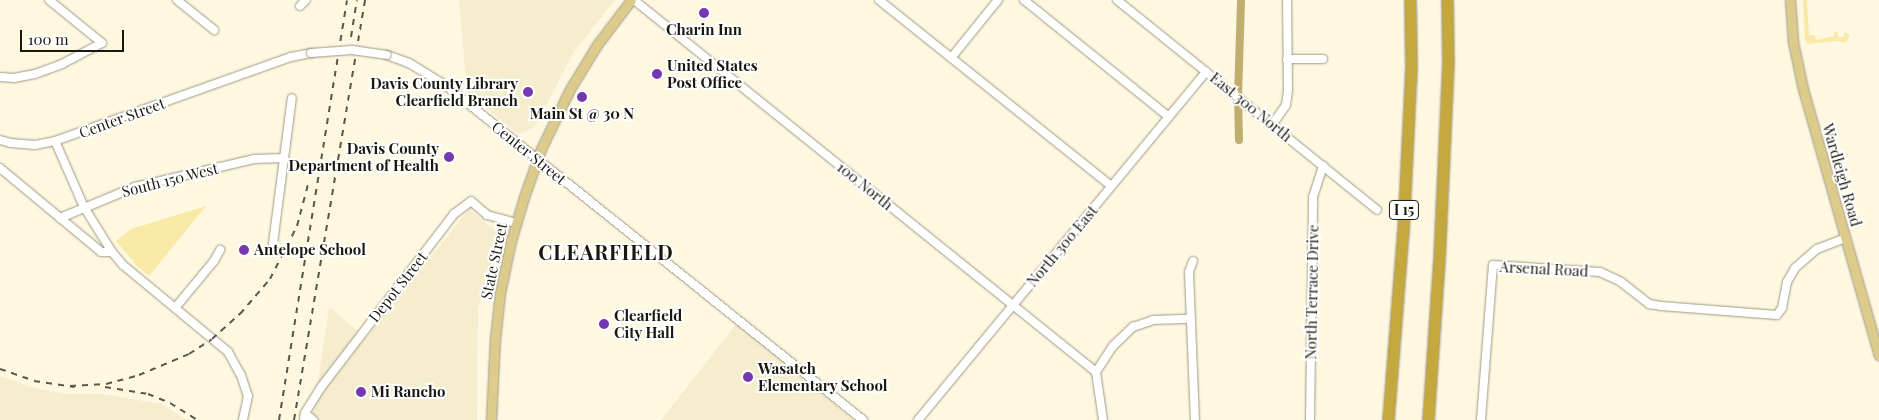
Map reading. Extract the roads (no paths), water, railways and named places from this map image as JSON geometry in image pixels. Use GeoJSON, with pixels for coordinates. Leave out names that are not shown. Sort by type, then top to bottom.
{"type":"FeatureCollection","features":[{"type":"Feature","properties":{"kind":"highway","name":"I 15"},"geometry":{"type":"LineString","coordinates":[[1428,420],[1440,250],[1448,64],[1447,0]]}},
{"type":"Feature","properties":{"kind":"highway","name":"I 15"},"geometry":{"type":"LineString","coordinates":[[1388,420],[1403,231],[1411,66],[1410,4]]}},
{"type":"Feature","properties":{"kind":"main road","name":"State Street"},"geometry":{"type":"LineString","coordinates":[[491,420],[498,306],[516,223],[537,160],[556,116],[589,57],[633,0]]}},
{"type":"Feature","properties":{"kind":"main road","name":"Wardleigh Road"},"geometry":{"type":"LineString","coordinates":[[1790,0],[1797,67],[1879,355]]}},
{"type":"Feature","properties":{"kind":"street"},"geometry":{"type":"LineString","coordinates":[[0,77],[14,78],[35,74],[62,64],[102,43],[49,0]]}},
{"type":"Feature","properties":{"kind":"street"},"geometry":{"type":"LineString","coordinates":[[177,0],[214,30]]}},
{"type":"Feature","properties":{"kind":"street"},"geometry":{"type":"LineString","coordinates":[[300,6],[306,0]]}},
{"type":"Feature","properties":{"kind":"street","name":"100 North"},"geometry":{"type":"LineString","coordinates":[[633,0],[1096,372]]}},
{"type":"Feature","properties":{"kind":"street"},"geometry":{"type":"LineString","coordinates":[[879,0],[1111,186]]}},
{"type":"Feature","properties":{"kind":"street"},"geometry":{"type":"LineString","coordinates":[[951,58],[998,0]]}},
{"type":"Feature","properties":{"kind":"street"},"geometry":{"type":"LineString","coordinates":[[1024,0],[1169,117]]}},
{"type":"Feature","properties":{"kind":"street"},"geometry":{"type":"LineString","coordinates":[[1272,125],[1286,105],[1288,90],[1287,0]]}},
{"type":"Feature","properties":{"kind":"street","name":"East 300 North"},"geometry":{"type":"LineString","coordinates":[[1123,2],[1229,91],[1377,210]]}},
{"type":"Feature","properties":{"kind":"street","name":"Center Street"},"geometry":{"type":"LineString","coordinates":[[0,140],[11,144],[35,145],[55,141],[291,57],[311,53],[352,50],[387,55],[408,64],[445,85],[863,420]]}},
{"type":"Feature","properties":{"kind":"street"},"geometry":{"type":"LineString","coordinates":[[1287,59],[1323,59]]}},
{"type":"Feature","properties":{"kind":"street","name":"North 300 East"},"geometry":{"type":"LineString","coordinates":[[918,420],[1206,72]]}},
{"type":"Feature","properties":{"kind":"street"},"geometry":{"type":"LineString","coordinates":[[272,251],[292,98]]}},
{"type":"Feature","properties":{"kind":"street"},"geometry":{"type":"LineString","coordinates":[[55,141],[84,207],[112,252],[123,265],[228,352],[241,376],[248,396],[243,420]]}},
{"type":"Feature","properties":{"kind":"street","name":"South 150 West"},"geometry":{"type":"LineString","coordinates":[[60,218],[135,187],[254,159],[284,158]]}},
{"type":"Feature","properties":{"kind":"street","name":"North Terrace Drive"},"geometry":{"type":"LineString","coordinates":[[1310,420],[1313,197],[1323,166]]}},
{"type":"Feature","properties":{"kind":"street"},"geometry":{"type":"LineString","coordinates":[[0,168],[101,252],[112,252]]}},
{"type":"Feature","properties":{"kind":"street","name":"Depot Street"},"geometry":{"type":"LineString","coordinates":[[305,417],[322,386],[454,214],[471,202],[487,214],[516,223]]}},
{"type":"Feature","properties":{"kind":"street","name":"Arsenal Road"},"geometry":{"type":"LineString","coordinates":[[1481,420],[1493,265],[1600,272],[1621,282],[1649,304],[1776,315],[1782,308],[1787,282],[1795,268],[1817,249],[1846,238]]}},
{"type":"Feature","properties":{"kind":"street"},"geometry":{"type":"LineString","coordinates":[[175,308],[214,261],[220,250]]}},
{"type":"Feature","properties":{"kind":"street"},"geometry":{"type":"LineString","coordinates":[[1193,261],[1189,272],[1195,420]]}},
{"type":"Feature","properties":{"kind":"street"},"geometry":{"type":"LineString","coordinates":[[1103,420],[1096,372],[1113,346],[1133,327],[1153,320],[1191,319]]}},
{"type":"Feature","properties":{"kind":"street"},"geometry":{"type":"LineString","coordinates":[[305,417],[313,420]]}},
{"type":"Feature","properties":{"kind":"waterway"},"geometry":{"type":"LineString","coordinates":[[1239,140],[1238,97],[1241,0]]}},
{"type":"Feature","properties":{"kind":"railway"},"geometry":{"type":"LineString","coordinates":[[279,420],[347,0]]}},
{"type":"Feature","properties":{"kind":"railway"},"geometry":{"type":"LineString","coordinates":[[351,37],[357,0]]}},
{"type":"Feature","properties":{"kind":"railway"},"geometry":{"type":"LineString","coordinates":[[294,420],[365,0]]}},
{"type":"Feature","properties":{"kind":"railway"},"geometry":{"type":"LineString","coordinates":[[70,386],[106,384],[139,375],[189,354],[212,339],[240,314],[270,279],[297,226],[309,181]]}},
{"type":"Feature","properties":{"kind":"railway"},"geometry":{"type":"LineString","coordinates":[[0,369],[34,381],[75,387]]}},
{"type":"Feature","properties":{"kind":"railway"},"geometry":{"type":"LineString","coordinates":[[105,387],[148,394],[170,403],[197,420]]}},
{"type":"Feature","properties":{"kind":"place","name":"Charin Inn"},"geometry":{"type":"Point","coordinates":[704,13]}},
{"type":"Feature","properties":{"kind":"place","name":"United States Post Office"},"geometry":{"type":"Point","coordinates":[657,74]}},
{"type":"Feature","properties":{"kind":"place","name":"Davis County Library Clearfield Branch"},"geometry":{"type":"Point","coordinates":[528,92]}},
{"type":"Feature","properties":{"kind":"place","name":"Main St @ 30 N"},"geometry":{"type":"Point","coordinates":[582,97]}},
{"type":"Feature","properties":{"kind":"place","name":"Davis County Department of Health"},"geometry":{"type":"Point","coordinates":[449,157]}},
{"type":"Feature","properties":{"kind":"place","name":"Antelope School"},"geometry":{"type":"Point","coordinates":[244,250]}},
{"type":"Feature","properties":{"kind":"place","name":"Clearfield City Hall"},"geometry":{"type":"Point","coordinates":[604,324]}},
{"type":"Feature","properties":{"kind":"place","name":"Wasatch Elementary School"},"geometry":{"type":"Point","coordinates":[748,377]}},
{"type":"Feature","properties":{"kind":"place","name":"Mi Rancho"},"geometry":{"type":"Point","coordinates":[361,392]}},
{"type":"Feature","properties":{"kind":"district","name":"CLEARFIELD"},"geometry":{"type":"Point","coordinates":[606,251]}}]}
